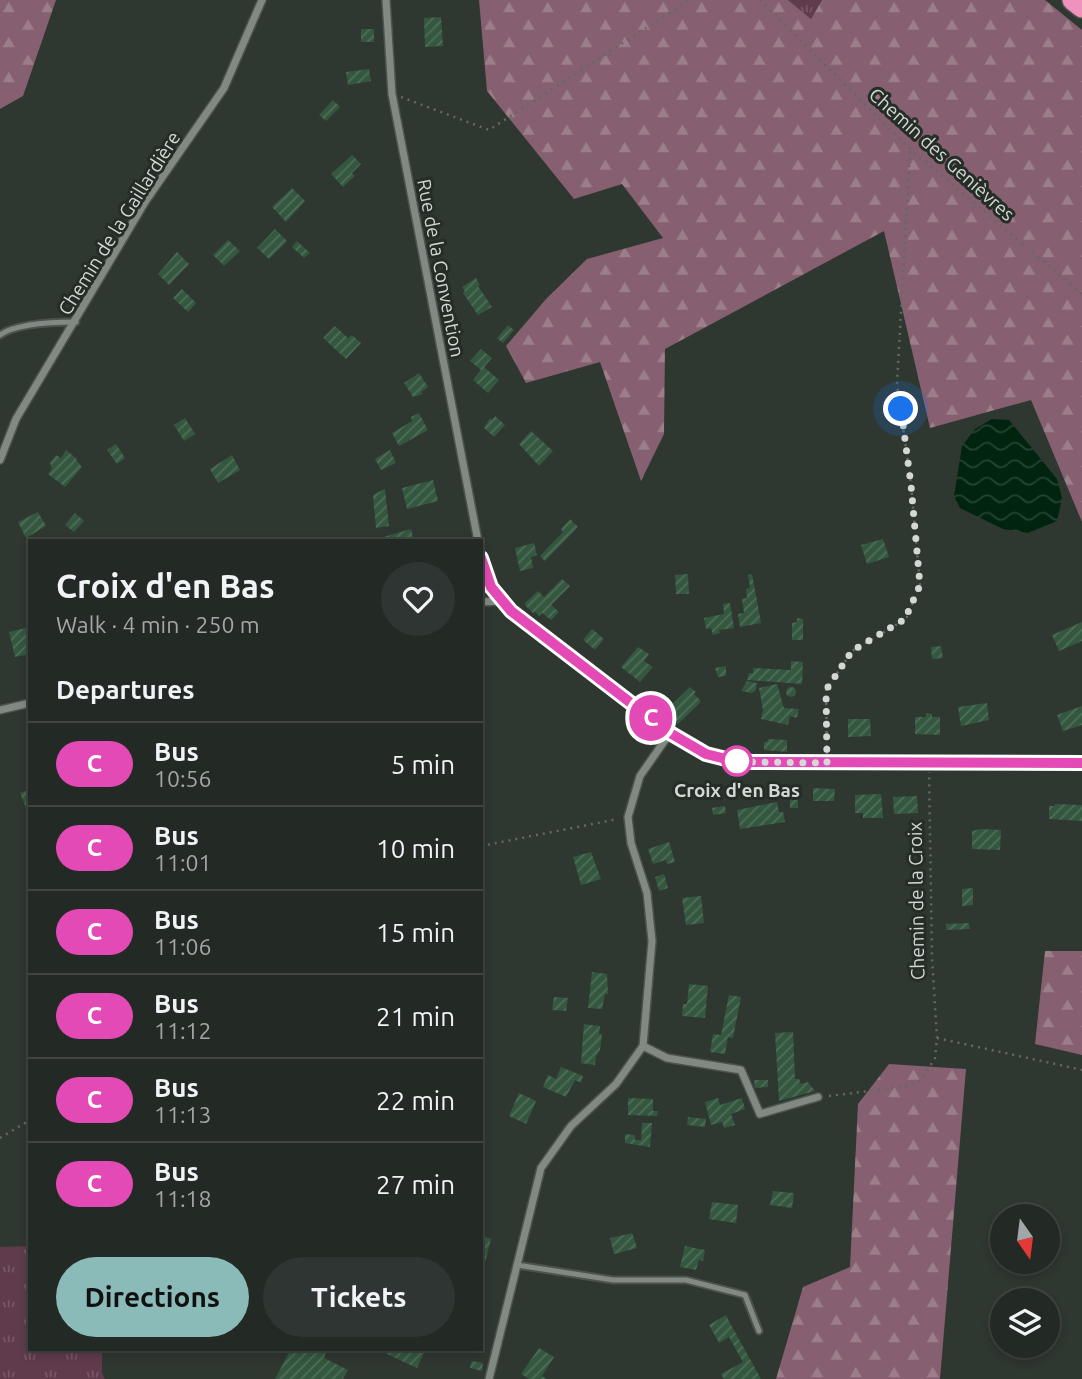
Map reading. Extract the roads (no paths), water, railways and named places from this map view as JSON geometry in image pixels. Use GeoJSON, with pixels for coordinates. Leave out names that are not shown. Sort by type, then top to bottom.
{"type":"FeatureCollection","features":[{"type":"Feature","properties":{"kind":"highway"},"geometry":{"type":"LineString","coordinates":[[1073,0],[1082,7]]}},
{"type":"Feature","properties":{"kind":"street","name":"Chemin de la Gaillardière"},"geometry":{"type":"LineString","coordinates":[[0,460],[16,419],[145,202],[224,88],[262,0]]}},
{"type":"Feature","properties":{"kind":"street","name":"Rue de la Convention"},"geometry":{"type":"LineString","coordinates":[[386,0],[392,94],[478,539]]}},
{"type":"Feature","properties":{"kind":"street"},"geometry":{"type":"LineString","coordinates":[[483,563],[491,587],[511,611],[670,733],[706,754],[752,762],[1082,763]]}},
{"type":"Feature","properties":{"kind":"street"},"geometry":{"type":"LineString","coordinates":[[483,602],[500,601]]}},
{"type":"Feature","properties":{"kind":"street"},"geometry":{"type":"LineString","coordinates":[[0,710],[28,703]]}},
{"type":"Feature","properties":{"kind":"street"},"geometry":{"type":"LineString","coordinates":[[489,1379],[541,1168],[571,1126],[616,1084],[643,1046],[652,941],[647,893],[631,843],[628,817],[640,776],[670,733]]}},
{"type":"Feature","properties":{"kind":"street"},"geometry":{"type":"LineString","coordinates":[[643,1046],[667,1058],[741,1070],[760,1114],[818,1097]]}},
{"type":"Feature","properties":{"kind":"lane"},"geometry":{"type":"LineString","coordinates":[[0,335],[7,330],[57,322],[76,322]]}},
{"type":"Feature","properties":{"kind":"lane"},"geometry":{"type":"LineString","coordinates":[[0,326],[7,330]]}},
{"type":"Feature","properties":{"kind":"lane"},"geometry":{"type":"LineString","coordinates":[[516,1265],[613,1280],[686,1280],[745,1295],[759,1331]]}},
{"type":"Feature","properties":{"kind":"water"},"geometry":{"type":"Polygon","coordinates":[[[992,419],[1009,420],[1057,479],[1062,498],[1057,521],[1028,533],[1003,529],[960,508],[954,496],[962,446],[975,429],[992,419]]]}},
{"type":"Feature","properties":{"kind":"place","name":"Croix d'en Bas"},"geometry":{"type":"Point","coordinates":[737,761]}}]}
